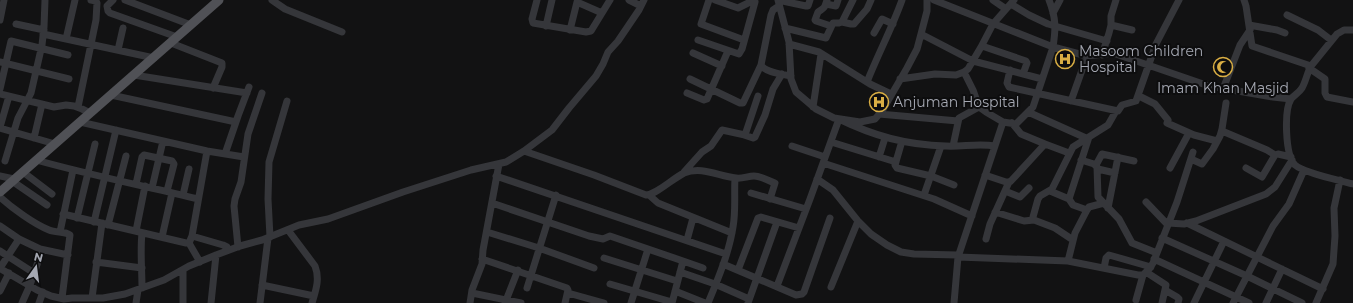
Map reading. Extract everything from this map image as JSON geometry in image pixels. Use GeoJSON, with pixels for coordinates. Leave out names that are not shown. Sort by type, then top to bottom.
{"type":"FeatureCollection","features":[{"type":"Feature","properties":{"kind":"main road"},"geometry":{"type":"LineString","coordinates":[[0,192],[154,58],[215,1]]}},
{"type":"Feature","properties":{"kind":"street"},"geometry":{"type":"LineString","coordinates":[[0,20],[4,0]]}},
{"type":"Feature","properties":{"kind":"street"},"geometry":{"type":"LineString","coordinates":[[5,161],[20,114],[28,101],[36,71],[41,48],[45,0]]}},
{"type":"Feature","properties":{"kind":"street"},"geometry":{"type":"LineString","coordinates":[[66,39],[75,0]]}},
{"type":"Feature","properties":{"kind":"street"},"geometry":{"type":"LineString","coordinates":[[78,107],[97,6],[96,1],[91,0]]}},
{"type":"Feature","properties":{"kind":"street"},"geometry":{"type":"LineString","coordinates":[[113,0],[107,6],[110,13],[174,40],[222,64],[213,88]]}},
{"type":"Feature","properties":{"kind":"street"},"geometry":{"type":"LineString","coordinates":[[125,0],[191,25]]}},
{"type":"Feature","properties":{"kind":"street"},"geometry":{"type":"LineString","coordinates":[[272,0],[285,9],[342,32]]}},
{"type":"Feature","properties":{"kind":"street"},"geometry":{"type":"LineString","coordinates":[[537,0],[532,21],[536,24],[589,32],[610,0]]}},
{"type":"Feature","properties":{"kind":"street"},"geometry":{"type":"LineString","coordinates":[[546,26],[552,0]]}},
{"type":"Feature","properties":{"kind":"street"},"geometry":{"type":"LineString","coordinates":[[19,239],[0,268],[43,292],[62,298],[103,298],[125,294],[140,289],[164,280],[189,266],[228,250],[269,238],[299,225],[328,219],[403,192],[471,170],[506,162],[524,151],[552,130],[577,97],[592,81],[600,70],[608,52],[618,41],[643,3],[629,0]]}},
{"type":"Feature","properties":{"kind":"street"},"geometry":{"type":"LineString","coordinates":[[709,0],[701,24],[744,40]]}},
{"type":"Feature","properties":{"kind":"street"},"geometry":{"type":"LineString","coordinates":[[714,0],[738,8],[754,1]]}},
{"type":"Feature","properties":{"kind":"street"},"geometry":{"type":"LineString","coordinates":[[779,2],[808,6],[810,0]]}},
{"type":"Feature","properties":{"kind":"street"},"geometry":{"type":"LineString","coordinates":[[831,26],[815,20],[818,12],[823,10],[826,2],[836,6],[838,0]]}},
{"type":"Feature","properties":{"kind":"street"},"geometry":{"type":"LineString","coordinates":[[842,22],[853,0]]}},
{"type":"Feature","properties":{"kind":"street"},"geometry":{"type":"LineString","coordinates":[[785,28],[824,38],[827,37],[833,23],[842,22],[854,24],[867,9],[871,0]]}},
{"type":"Feature","properties":{"kind":"street"},"geometry":{"type":"LineString","coordinates":[[867,82],[902,0]]}},
{"type":"Feature","properties":{"kind":"street"},"geometry":{"type":"LineString","coordinates":[[838,119],[860,122],[874,119],[885,107],[900,79],[908,68],[917,49],[927,11],[927,0]]}},
{"type":"Feature","properties":{"kind":"street"},"geometry":{"type":"LineString","coordinates":[[934,0],[1053,47],[1087,56],[1113,53],[1209,86],[1273,98],[1291,99]]}},
{"type":"Feature","properties":{"kind":"street"},"geometry":{"type":"LineString","coordinates":[[993,0],[1010,4],[1029,15],[1056,26],[1107,41]]}},
{"type":"Feature","properties":{"kind":"street"},"geometry":{"type":"LineString","coordinates":[[964,72],[979,106],[1003,122],[1016,124],[1033,107],[1053,47],[1056,26],[1049,0]]}},
{"type":"Feature","properties":{"kind":"street"},"geometry":{"type":"LineString","coordinates":[[1053,14],[1060,0]]}},
{"type":"Feature","properties":{"kind":"street"},"geometry":{"type":"LineString","coordinates":[[1102,54],[1107,41],[1111,25],[1111,16],[1116,0]]}},
{"type":"Feature","properties":{"kind":"street"},"geometry":{"type":"LineString","coordinates":[[1034,220],[1033,217],[1038,199],[1040,196],[1052,189],[1069,153],[1074,146],[1108,125],[1116,111],[1119,110],[1122,105],[1136,101],[1156,44],[1179,0]]}},
{"type":"Feature","properties":{"kind":"street"},"geometry":{"type":"LineString","coordinates":[[1244,0],[1252,46],[1310,67],[1324,79],[1325,94],[1327,97],[1353,102]]}},
{"type":"Feature","properties":{"kind":"street"},"geometry":{"type":"LineString","coordinates":[[698,40],[739,54],[754,1]]}},
{"type":"Feature","properties":{"kind":"street"},"geometry":{"type":"LineString","coordinates":[[570,30],[577,2],[602,13]]}},
{"type":"Feature","properties":{"kind":"street"},"geometry":{"type":"LineString","coordinates":[[779,2],[789,44],[791,76],[796,92],[813,107],[834,118],[885,138],[930,146],[995,146]]}},
{"type":"Feature","properties":{"kind":"street"},"geometry":{"type":"LineString","coordinates":[[690,79],[742,103],[745,102],[761,65],[771,15],[779,2]]}},
{"type":"Feature","properties":{"kind":"street"},"geometry":{"type":"LineString","coordinates":[[900,79],[935,74],[956,75],[964,72],[973,61],[993,24],[1010,4]]}},
{"type":"Feature","properties":{"kind":"street"},"geometry":{"type":"LineString","coordinates":[[1287,15],[1318,30],[1331,40]]}},
{"type":"Feature","properties":{"kind":"street"},"geometry":{"type":"LineString","coordinates":[[874,33],[882,20],[893,24]]}},
{"type":"Feature","properties":{"kind":"street"},"geometry":{"type":"LineString","coordinates":[[16,24],[66,39],[154,58]]}},
{"type":"Feature","properties":{"kind":"street"},"geometry":{"type":"LineString","coordinates":[[1111,25],[1132,30]]}},
{"type":"Feature","properties":{"kind":"street"},"geometry":{"type":"LineString","coordinates":[[118,50],[123,28]]}},
{"type":"Feature","properties":{"kind":"street"},"geometry":{"type":"LineString","coordinates":[[1223,89],[1240,45],[1249,28]]}},
{"type":"Feature","properties":{"kind":"street"},"geometry":{"type":"LineString","coordinates":[[1249,28],[1278,30],[1285,33]]}},
{"type":"Feature","properties":{"kind":"street"},"geometry":{"type":"LineString","coordinates":[[1353,30],[1344,30],[1337,34],[1310,67],[1302,88],[1291,99],[1285,128],[1291,158],[1297,166],[1304,170],[1353,184]]}},
{"type":"Feature","properties":{"kind":"street"},"geometry":{"type":"LineString","coordinates":[[921,34],[973,61],[1042,79]]}},
{"type":"Feature","properties":{"kind":"street"},"geometry":{"type":"LineString","coordinates":[[0,89],[3,63],[12,41],[68,55]]}},
{"type":"Feature","properties":{"kind":"street"},"geometry":{"type":"LineString","coordinates":[[789,44],[814,50],[867,82],[892,94]]}},
{"type":"Feature","properties":{"kind":"street"},"geometry":{"type":"LineString","coordinates":[[982,46],[1026,61],[1027,63],[1023,74]]}},
{"type":"Feature","properties":{"kind":"street"},"geometry":{"type":"LineString","coordinates":[[687,93],[706,100],[712,90],[728,51]]}},
{"type":"Feature","properties":{"kind":"street"},"geometry":{"type":"LineString","coordinates":[[693,53],[722,66]]}},
{"type":"Feature","properties":{"kind":"street"},"geometry":{"type":"LineString","coordinates":[[813,107],[821,54]]}},
{"type":"Feature","properties":{"kind":"street"},"geometry":{"type":"LineString","coordinates":[[1071,102],[1087,56]]}},
{"type":"Feature","properties":{"kind":"street"},"geometry":{"type":"LineString","coordinates":[[3,63],[69,79]]}},
{"type":"Feature","properties":{"kind":"street"},"geometry":{"type":"LineString","coordinates":[[761,65],[763,68],[791,76]]}},
{"type":"Feature","properties":{"kind":"street"},"geometry":{"type":"LineString","coordinates":[[1010,70],[1007,83],[1008,86],[1071,102],[1116,111]]}},
{"type":"Feature","properties":{"kind":"street"},"geometry":{"type":"LineString","coordinates":[[683,174],[702,152],[711,146],[719,134],[724,130],[752,138],[755,137],[777,82],[782,74]]}},
{"type":"Feature","properties":{"kind":"street"},"geometry":{"type":"LineString","coordinates":[[134,75],[213,88],[248,90],[225,154]]}},
{"type":"Feature","properties":{"kind":"street"},"geometry":{"type":"LineString","coordinates":[[238,247],[234,206],[237,192],[242,182],[248,134],[262,93]]}},
{"type":"Feature","properties":{"kind":"street"},"geometry":{"type":"LineString","coordinates":[[748,93],[770,99]]}},
{"type":"Feature","properties":{"kind":"street"},"geometry":{"type":"LineString","coordinates":[[0,94],[57,107],[66,105],[78,107],[90,113]]}},
{"type":"Feature","properties":{"kind":"street"},"geometry":{"type":"LineString","coordinates":[[111,95],[236,122]]}},
{"type":"Feature","properties":{"kind":"street"},"geometry":{"type":"LineString","coordinates":[[9,96],[0,128],[55,144]]}},
{"type":"Feature","properties":{"kind":"street"},"geometry":{"type":"LineString","coordinates":[[744,135],[746,134],[758,96]]}},
{"type":"Feature","properties":{"kind":"street"},"geometry":{"type":"LineString","coordinates":[[1139,96],[1155,104],[1168,122],[1189,133],[1217,141]]}},
{"type":"Feature","properties":{"kind":"street"},"geometry":{"type":"LineString","coordinates":[[260,303],[269,238],[269,162],[287,101]]}},
{"type":"Feature","properties":{"kind":"street"},"geometry":{"type":"LineString","coordinates":[[1136,300],[1147,271],[1156,256],[1177,202],[1192,156],[1200,164],[1204,163],[1222,131],[1226,103]]}},
{"type":"Feature","properties":{"kind":"street"},"geometry":{"type":"LineString","coordinates":[[34,138],[42,104]]}},
{"type":"Feature","properties":{"kind":"street"},"geometry":{"type":"LineString","coordinates":[[952,146],[958,121],[962,116],[979,106]]}},
{"type":"Feature","properties":{"kind":"street"},"geometry":{"type":"LineString","coordinates":[[1028,112],[1087,138]]}},
{"type":"Feature","properties":{"kind":"street"},"geometry":{"type":"LineString","coordinates":[[879,114],[958,121]]}},
{"type":"Feature","properties":{"kind":"street"},"geometry":{"type":"LineString","coordinates":[[776,286],[810,200],[838,119]]}},
{"type":"Feature","properties":{"kind":"street"},"geometry":{"type":"LineString","coordinates":[[80,122],[207,151],[244,157]]}},
{"type":"Feature","properties":{"kind":"street"},"geometry":{"type":"LineString","coordinates":[[954,303],[958,256],[1003,122]]}},
{"type":"Feature","properties":{"kind":"street"},"geometry":{"type":"LineString","coordinates":[[1012,123],[1021,134],[1069,153]]}},
{"type":"Feature","properties":{"kind":"street"},"geometry":{"type":"LineString","coordinates":[[94,222],[116,130]]}},
{"type":"Feature","properties":{"kind":"street"},"geometry":{"type":"LineString","coordinates":[[1222,131],[1267,150],[1275,155],[1278,154],[1291,158]]}},
{"type":"Feature","properties":{"kind":"street"},"geometry":{"type":"LineString","coordinates":[[1170,168],[1189,133]]}},
{"type":"Feature","properties":{"kind":"street"},"geometry":{"type":"LineString","coordinates":[[879,157],[885,138]]}},
{"type":"Feature","properties":{"kind":"street"},"geometry":{"type":"LineString","coordinates":[[1068,199],[1087,138]]}},
{"type":"Feature","properties":{"kind":"street"},"geometry":{"type":"LineString","coordinates":[[136,303],[140,289],[142,268],[139,232],[148,187],[159,158],[163,141]]}},
{"type":"Feature","properties":{"kind":"street"},"geometry":{"type":"LineString","coordinates":[[902,141],[895,167],[931,176],[954,185]]}},
{"type":"Feature","properties":{"kind":"street"},"geometry":{"type":"LineString","coordinates":[[831,142],[896,162]]}},
{"type":"Feature","properties":{"kind":"street"},"geometry":{"type":"LineString","coordinates":[[77,218],[95,144]]}},
{"type":"Feature","properties":{"kind":"street"},"geometry":{"type":"LineString","coordinates":[[985,175],[1008,182],[1012,181],[1045,144]]}},
{"type":"Feature","properties":{"kind":"street"},"geometry":{"type":"LineString","coordinates":[[792,146],[824,160],[940,201],[972,216]]}},
{"type":"Feature","properties":{"kind":"street"},"geometry":{"type":"LineString","coordinates":[[924,196],[941,146]]}},
{"type":"Feature","properties":{"kind":"street"},"geometry":{"type":"LineString","coordinates":[[200,262],[190,239],[207,151]]}},
{"type":"Feature","properties":{"kind":"street"},"geometry":{"type":"LineString","coordinates":[[524,151],[594,175],[641,194],[654,194],[670,181],[683,174],[689,171],[702,170],[735,178],[754,176],[775,183],[770,199]]}},
{"type":"Feature","properties":{"kind":"street"},"geometry":{"type":"LineString","coordinates":[[1134,161],[1102,154],[1097,167],[1098,196],[1119,219],[1132,243],[1235,300],[1249,303]]}},
{"type":"Feature","properties":{"kind":"street"},"geometry":{"type":"LineString","coordinates":[[1246,168],[1262,177],[1275,155]]}},
{"type":"Feature","properties":{"kind":"street"},"geometry":{"type":"LineString","coordinates":[[92,298],[96,262],[105,224],[126,156]]}},
{"type":"Feature","properties":{"kind":"street"},"geometry":{"type":"LineString","coordinates":[[136,184],[143,156],[159,158],[172,161],[174,163],[162,237]]}},
{"type":"Feature","properties":{"kind":"street"},"geometry":{"type":"LineString","coordinates":[[1106,206],[1118,157]]}},
{"type":"Feature","properties":{"kind":"street"},"geometry":{"type":"LineString","coordinates":[[1146,202],[1168,224],[1186,224],[1221,212],[1270,192],[1275,187],[1291,158]]}},
{"type":"Feature","properties":{"kind":"street"},"geometry":{"type":"LineString","coordinates":[[36,160],[88,174],[105,176],[198,199]]}},
{"type":"Feature","properties":{"kind":"street"},"geometry":{"type":"LineString","coordinates":[[1081,160],[1115,173]]}},
{"type":"Feature","properties":{"kind":"street"},"geometry":{"type":"LineString","coordinates":[[470,303],[480,270],[499,164]]}},
{"type":"Feature","properties":{"kind":"street"},"geometry":{"type":"LineString","coordinates":[[183,195],[189,169]]}},
{"type":"Feature","properties":{"kind":"street"},"geometry":{"type":"LineString","coordinates":[[60,232],[73,170]]}},
{"type":"Feature","properties":{"kind":"street"},"geometry":{"type":"LineString","coordinates":[[1235,300],[1273,226],[1288,204],[1304,170]]}},
{"type":"Feature","properties":{"kind":"street"},"geometry":{"type":"LineString","coordinates":[[23,172],[52,194]]}},
{"type":"Feature","properties":{"kind":"street"},"geometry":{"type":"LineString","coordinates":[[0,176],[13,180],[48,205]]}},
{"type":"Feature","properties":{"kind":"street"},"geometry":{"type":"LineString","coordinates":[[496,176],[556,195],[726,254]]}},
{"type":"Feature","properties":{"kind":"street"},"geometry":{"type":"LineString","coordinates":[[708,303],[723,264],[732,233],[734,221],[735,178]]}},
{"type":"Feature","properties":{"kind":"street"},"geometry":{"type":"LineString","coordinates":[[1316,303],[1332,269],[1334,260],[1334,208],[1340,180]]}},
{"type":"Feature","properties":{"kind":"street"},"geometry":{"type":"LineString","coordinates":[[817,181],[837,194],[858,221],[871,234],[887,245],[902,252],[914,254],[1068,261],[1140,276],[1147,271]]}},
{"type":"Feature","properties":{"kind":"street"},"geometry":{"type":"LineString","coordinates":[[986,239],[990,224],[1008,182]]}},
{"type":"Feature","properties":{"kind":"street"},"geometry":{"type":"LineString","coordinates":[[1005,191],[1020,197],[1029,188]]}},
{"type":"Feature","properties":{"kind":"street"},"geometry":{"type":"LineString","coordinates":[[1050,191],[1068,199],[1073,205],[1087,210]]}},
{"type":"Feature","properties":{"kind":"street"},"geometry":{"type":"LineString","coordinates":[[751,193],[806,210]]}},
{"type":"Feature","properties":{"kind":"street"},"geometry":{"type":"LineString","coordinates":[[527,288],[556,195]]}},
{"type":"Feature","properties":{"kind":"street"},"geometry":{"type":"LineString","coordinates":[[649,195],[658,203],[732,233]]}},
{"type":"Feature","properties":{"kind":"street"},"geometry":{"type":"LineString","coordinates":[[0,198],[16,210],[47,229],[70,235],[62,298]]}},
{"type":"Feature","properties":{"kind":"street"},"geometry":{"type":"LineString","coordinates":[[492,203],[547,223],[600,239],[610,236],[703,268]]}},
{"type":"Feature","properties":{"kind":"street"},"geometry":{"type":"LineString","coordinates":[[1068,261],[1074,233],[1089,207],[1106,206]]}},
{"type":"Feature","properties":{"kind":"street"},"geometry":{"type":"LineString","coordinates":[[995,212],[1024,221],[1034,220],[1055,228],[1073,240]]}},
{"type":"Feature","properties":{"kind":"street"},"geometry":{"type":"LineString","coordinates":[[63,214],[162,237],[190,239],[223,245],[227,247],[228,250]]}},
{"type":"Feature","properties":{"kind":"street"},"geometry":{"type":"LineString","coordinates":[[738,270],[759,217],[799,228]]}},
{"type":"Feature","properties":{"kind":"street"},"geometry":{"type":"LineString","coordinates":[[686,240],[694,218]]}},
{"type":"Feature","properties":{"kind":"street"},"geometry":{"type":"LineString","coordinates":[[723,264],[757,277],[796,295],[802,294],[830,218]]}},
{"type":"Feature","properties":{"kind":"street"},"geometry":{"type":"LineString","coordinates":[[831,287],[858,221]]}},
{"type":"Feature","properties":{"kind":"street"},"geometry":{"type":"LineString","coordinates":[[680,272],[715,284],[748,301],[777,222]]}},
{"type":"Feature","properties":{"kind":"street"},"geometry":{"type":"LineString","coordinates":[[1186,224],[1323,288]]}},
{"type":"Feature","properties":{"kind":"street"},"geometry":{"type":"LineString","coordinates":[[0,226],[19,239],[42,250],[68,255]]}},
{"type":"Feature","properties":{"kind":"street"},"geometry":{"type":"LineString","coordinates":[[262,285],[313,299],[318,279],[315,266],[288,230]]}},
{"type":"Feature","properties":{"kind":"street"},"geometry":{"type":"LineString","coordinates":[[487,232],[539,248],[594,268]]}},
{"type":"Feature","properties":{"kind":"street"},"geometry":{"type":"LineString","coordinates":[[1162,238],[1247,276],[1302,303]]}},
{"type":"Feature","properties":{"kind":"street"},"geometry":{"type":"LineString","coordinates":[[1194,303],[1224,241]]}},
{"type":"Feature","properties":{"kind":"street"},"geometry":{"type":"LineString","coordinates":[[631,303],[648,249]]}},
{"type":"Feature","properties":{"kind":"street"},"geometry":{"type":"LineString","coordinates":[[22,303],[42,250]]}},
{"type":"Feature","properties":{"kind":"street"},"geometry":{"type":"LineString","coordinates":[[0,251],[34,273]]}},
{"type":"Feature","properties":{"kind":"street"},"geometry":{"type":"LineString","coordinates":[[211,303],[216,255]]}},
{"type":"Feature","properties":{"kind":"street"},"geometry":{"type":"LineString","coordinates":[[1104,268],[1106,258],[1109,256],[1147,271],[1165,284],[1162,303]]}},
{"type":"Feature","properties":{"kind":"street"},"geometry":{"type":"LineString","coordinates":[[604,258],[677,281]]}},
{"type":"Feature","properties":{"kind":"street"},"geometry":{"type":"LineString","coordinates":[[482,259],[531,274],[567,288],[568,293],[565,303]]}},
{"type":"Feature","properties":{"kind":"street"},"geometry":{"type":"LineString","coordinates":[[610,284],[672,303],[683,261]]}},
{"type":"Feature","properties":{"kind":"street"},"geometry":{"type":"LineString","coordinates":[[96,262],[142,268]]}},
{"type":"Feature","properties":{"kind":"street"},"geometry":{"type":"LineString","coordinates":[[1266,303],[1282,269]]}},
{"type":"Feature","properties":{"kind":"street"},"geometry":{"type":"LineString","coordinates":[[183,270],[183,303]]}},
{"type":"Feature","properties":{"kind":"street"},"geometry":{"type":"LineString","coordinates":[[505,301],[518,270]]}},
{"type":"Feature","properties":{"kind":"street"},"geometry":{"type":"LineString","coordinates":[[0,291],[9,273]]}},
{"type":"Feature","properties":{"kind":"street"},"geometry":{"type":"LineString","coordinates":[[1165,290],[1177,297],[1179,299],[1178,303]]}},
{"type":"Feature","properties":{"kind":"street"},"geometry":{"type":"LineString","coordinates":[[674,291],[705,303]]}},
{"type":"Feature","properties":{"kind":"street"},"geometry":{"type":"LineString","coordinates":[[39,303],[43,292]]}},
{"type":"Feature","properties":{"kind":"street"},"geometry":{"type":"LineString","coordinates":[[472,293],[505,301],[521,303]]}},
{"type":"Feature","properties":{"kind":"street"},"geometry":{"type":"LineString","coordinates":[[568,293],[604,303]]}},
{"type":"Feature","properties":{"kind":"place","name":"Masoom Children Hospital"},"geometry":{"type":"Point","coordinates":[1065,59]}},
{"type":"Feature","properties":{"kind":"place","name":"Imam Khan Masjid"},"geometry":{"type":"Point","coordinates":[1223,67]}},
{"type":"Feature","properties":{"kind":"place","name":"Anjuman Hospital"},"geometry":{"type":"Point","coordinates":[879,102]}}]}
